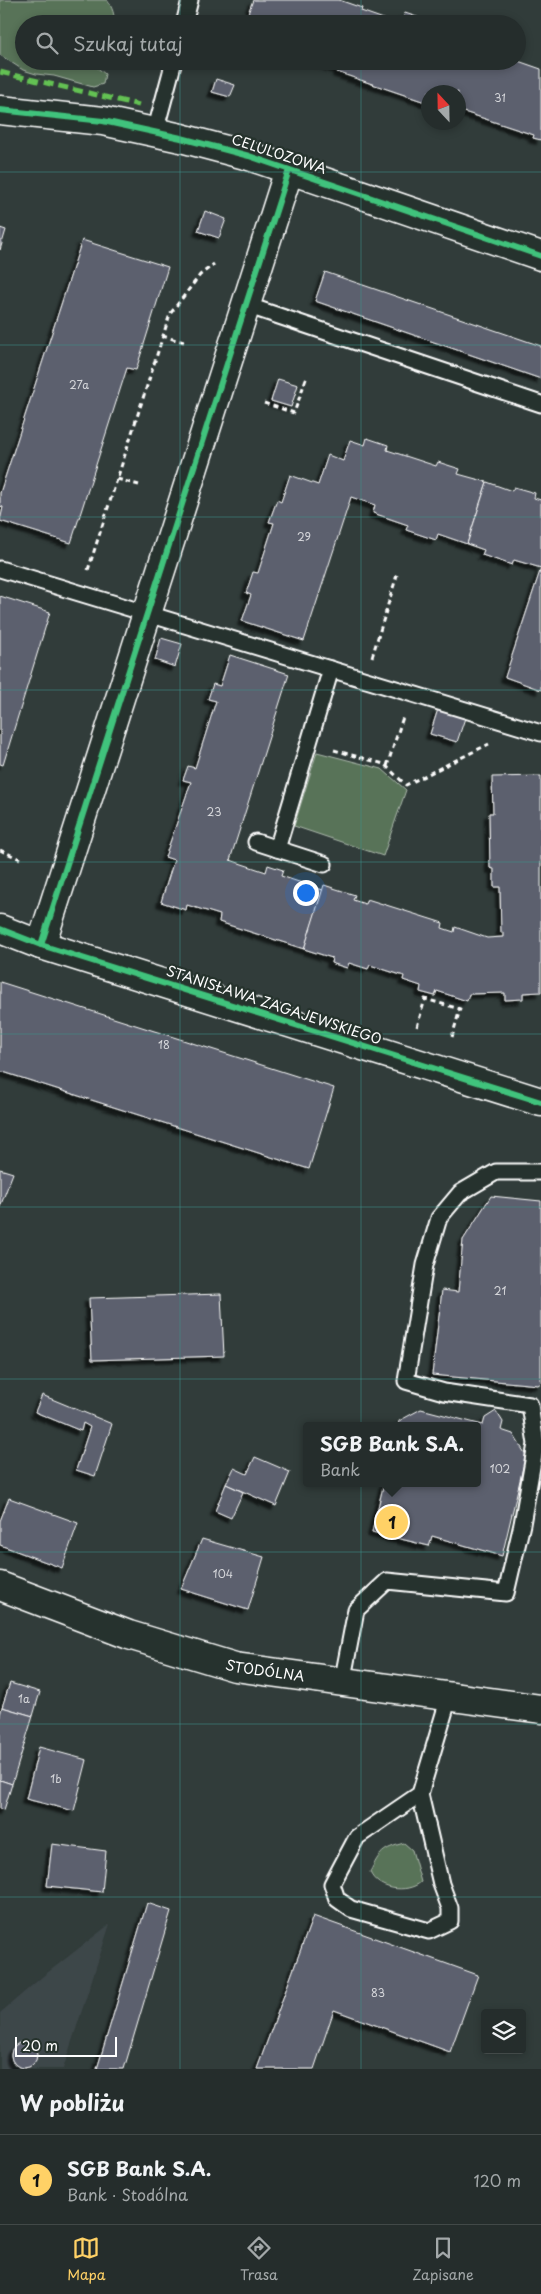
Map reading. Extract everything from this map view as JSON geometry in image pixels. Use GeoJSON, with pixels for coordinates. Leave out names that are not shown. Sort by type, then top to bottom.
{"type":"FeatureCollection","features":[{"type":"Feature","properties":{"kind":"street","name":"CELULOZOWA"},"geometry":{"type":"LineString","coordinates":[[0,110],[103,122],[154,132],[240,154],[541,256]]}},
{"type":"Feature","properties":{"kind":"street"},"geometry":{"type":"LineString","coordinates":[[41,945],[290,170]]}},
{"type":"Feature","properties":{"kind":"street","name":"STANISŁAWA ZAGAJEWSKIEGO"},"geometry":{"type":"LineString","coordinates":[[0,929],[41,945],[541,1102]]}},
{"type":"Feature","properties":{"kind":"street","name":"STODÓLNA"},"geometry":{"type":"LineString","coordinates":[[0,1586],[178,1652],[235,1667],[541,1709]]}},
{"type":"Feature","properties":{"kind":"lane"},"geometry":{"type":"LineString","coordinates":[[186,15],[190,0]]}},
{"type":"Feature","properties":{"kind":"lane"},"geometry":{"type":"LineString","coordinates":[[154,132],[171,70]]}},
{"type":"Feature","properties":{"kind":"lane"},"geometry":{"type":"LineString","coordinates":[[246,305],[541,404]]}},
{"type":"Feature","properties":{"kind":"lane"},"geometry":{"type":"LineString","coordinates":[[0,569],[541,733]]}},
{"type":"Feature","properties":{"kind":"lane"},"geometry":{"type":"LineString","coordinates":[[277,849],[331,669]]}},
{"type":"Feature","properties":{"kind":"lane"},"geometry":{"type":"LineString","coordinates":[[256,842],[324,864]]}},
{"type":"Feature","properties":{"kind":"lane"},"geometry":{"type":"LineString","coordinates":[[342,1683],[356,1610],[387,1581],[506,1593],[522,1524],[536,1444],[530,1405],[444,1392],[406,1381],[425,1265],[440,1218],[460,1192],[496,1172],[541,1172]]}},
{"type":"Feature","properties":{"kind":"lane"},"geometry":{"type":"LineString","coordinates":[[420,1794],[357,1837],[332,1884],[337,1898],[350,1909],[429,1931],[450,1921],[450,1908],[441,1884],[420,1794],[449,1697]]}},
{"type":"Feature","properties":{"kind":"path"},"geometry":{"type":"LineString","coordinates":[[85,579],[170,314],[200,275],[214,264]]}},
{"type":"Feature","properties":{"kind":"path"},"geometry":{"type":"LineString","coordinates":[[162,336],[184,342]]}},
{"type":"Feature","properties":{"kind":"path"},"geometry":{"type":"LineString","coordinates":[[264,403],[294,414],[307,376]]}},
{"type":"Feature","properties":{"kind":"path"},"geometry":{"type":"LineString","coordinates":[[117,479],[139,485]]}},
{"type":"Feature","properties":{"kind":"path"},"geometry":{"type":"LineString","coordinates":[[365,679],[398,575]]}},
{"type":"Feature","properties":{"kind":"path"},"geometry":{"type":"LineString","coordinates":[[386,766],[410,693]]}},
{"type":"Feature","properties":{"kind":"path"},"geometry":{"type":"LineString","coordinates":[[309,743],[386,766],[406,785],[523,728]]}},
{"type":"Feature","properties":{"kind":"path"},"geometry":{"type":"LineString","coordinates":[[0,850],[20,859]]}},
{"type":"Feature","properties":{"kind":"path"},"geometry":{"type":"LineString","coordinates":[[417,1026],[425,999],[460,1009],[452,1037]]}},
{"type":"Feature","properties":{"kind":"shaded area"},"geometry":{"type":"Polygon","coordinates":[[[110,1924],[63,2069],[0,2069],[0,2013],[42,1977],[110,1924]]]}},
{"type":"Feature","properties":{"kind":"green space"},"geometry":{"type":"Polygon","coordinates":[[[0,0],[107,0],[113,12],[114,15],[15,15],[15,65],[0,55],[0,0]]]}},
{"type":"Feature","properties":{"kind":"green space"},"geometry":{"type":"Polygon","coordinates":[[[23,70],[100,70],[105,74],[103,84],[93,87],[54,76],[23,70]]]}},
{"type":"Feature","properties":{"kind":"green space"},"geometry":{"type":"Polygon","coordinates":[[[317,752],[382,769],[406,790],[383,856],[294,826],[317,752]]]}},
{"type":"Feature","properties":{"kind":"green space"},"geometry":{"type":"Polygon","coordinates":[[[404,1843],[412,1850],[421,1882],[415,1886],[401,1889],[379,1883],[370,1872],[376,1860],[382,1852],[404,1843]]]}},
{"type":"Feature","properties":{"kind":"building"},"geometry":{"type":"Polygon","coordinates":[[[253,0],[339,0],[362,8],[361,11],[372,15],[247,15],[253,0]]]}},
{"type":"Feature","properties":{"kind":"building"},"geometry":{"type":"Polygon","coordinates":[[[526,64],[541,69],[541,140],[533,138],[534,135],[466,113],[466,85],[421,85],[421,101],[337,72],[338,70],[526,70],[526,64]]]}},
{"type":"Feature","properties":{"kind":"building"},"geometry":{"type":"Polygon","coordinates":[[[216,79],[235,85],[230,97],[212,92],[216,79]]]}},
{"type":"Feature","properties":{"kind":"building"},"geometry":{"type":"Polygon","coordinates":[[[205,211],[226,219],[219,238],[198,231],[205,211]]]}},
{"type":"Feature","properties":{"kind":"building"},"geometry":{"type":"Polygon","coordinates":[[[0,228],[6,230],[0,250],[0,228]]]}},
{"type":"Feature","properties":{"kind":"building"},"geometry":{"type":"Polygon","coordinates":[[[82,240],[168,267],[136,370],[127,368],[71,543],[0,521],[3,507],[0,506],[0,493],[82,240]]]}},
{"type":"Feature","properties":{"kind":"building"},"geometry":{"type":"Polygon","coordinates":[[[325,272],[541,346],[541,379],[315,301],[325,272]]]}},
{"type":"Feature","properties":{"kind":"building"},"geometry":{"type":"Polygon","coordinates":[[[278,379],[298,385],[291,407],[271,401],[278,379]]]}},
{"type":"Feature","properties":{"kind":"building"},"geometry":{"type":"Polygon","coordinates":[[[367,438],[388,445],[387,450],[436,466],[438,462],[460,469],[458,474],[487,482],[467,544],[438,534],[436,540],[406,530],[408,525],[373,513],[375,505],[351,497],[304,641],[242,621],[251,595],[246,593],[253,572],[258,573],[274,523],[269,522],[277,500],[281,502],[290,475],[318,485],[328,455],[343,461],[350,440],[365,445],[367,438]]]}},
{"type":"Feature","properties":{"kind":"building"},"geometry":{"type":"Polygon","coordinates":[[[487,482],[512,491],[514,487],[535,493],[534,498],[541,500],[541,568],[514,560],[512,565],[482,555],[484,550],[467,544],[487,482]]]}},
{"type":"Feature","properties":{"kind":"building"},"geometry":{"type":"Polygon","coordinates":[[[541,568],[541,690],[505,677],[541,568]]]}},
{"type":"Feature","properties":{"kind":"building"},"geometry":{"type":"Polygon","coordinates":[[[0,596],[50,612],[3,765],[0,764],[0,596]]]}},
{"type":"Feature","properties":{"kind":"building"},"geometry":{"type":"Polygon","coordinates":[[[161,638],[182,644],[175,667],[155,660],[161,638]]]}},
{"type":"Feature","properties":{"kind":"building"},"geometry":{"type":"Polygon","coordinates":[[[230,655],[289,674],[230,860],[266,872],[268,865],[283,870],[281,876],[323,890],[304,949],[219,922],[220,915],[187,905],[186,910],[161,902],[174,860],[165,857],[191,782],[183,780],[188,766],[195,768],[216,701],[208,699],[213,684],[220,686],[230,655]]]}},
{"type":"Feature","properties":{"kind":"building"},"geometry":{"type":"Polygon","coordinates":[[[438,709],[465,718],[457,742],[430,734],[438,709]]]}},
{"type":"Feature","properties":{"kind":"building"},"geometry":{"type":"Polygon","coordinates":[[[541,776],[541,992],[523,993],[523,999],[505,1000],[505,993],[469,994],[467,1001],[437,991],[435,996],[420,992],[421,986],[403,980],[404,976],[370,965],[368,969],[349,963],[347,968],[331,963],[332,958],[304,949],[324,885],[355,895],[353,900],[365,904],[367,899],[443,923],[442,928],[454,932],[455,927],[487,938],[503,937],[503,932],[501,933],[500,887],[494,887],[494,869],[490,868],[489,813],[493,813],[492,777],[541,776]]]}},
{"type":"Feature","properties":{"kind":"building"},"geometry":{"type":"Polygon","coordinates":[[[0,982],[334,1088],[309,1169],[0,1071],[0,982]]]}},
{"type":"Feature","properties":{"kind":"building"},"geometry":{"type":"Polygon","coordinates":[[[0,1169],[13,1173],[0,1207],[0,1169]]]}},
{"type":"Feature","properties":{"kind":"building"},"geometry":{"type":"Polygon","coordinates":[[[491,1196],[541,1201],[541,1383],[538,1385],[432,1375],[442,1290],[458,1292],[463,1240],[491,1196]]]}},
{"type":"Feature","properties":{"kind":"building"},"geometry":{"type":"Polygon","coordinates":[[[221,1294],[224,1356],[92,1360],[89,1298],[221,1294]]]}},
{"type":"Feature","properties":{"kind":"building"},"geometry":{"type":"Polygon","coordinates":[[[42,1395],[112,1424],[95,1476],[76,1470],[90,1427],[83,1423],[81,1431],[35,1412],[42,1395]]]}},
{"type":"Feature","properties":{"kind":"building"},"geometry":{"type":"Polygon","coordinates":[[[421,1409],[471,1422],[399,1422],[421,1409]]]}},
{"type":"Feature","properties":{"kind":"building"},"geometry":{"type":"Polygon","coordinates":[[[496,1411],[503,1422],[501,1430],[513,1434],[526,1455],[502,1556],[432,1536],[429,1546],[372,1532],[383,1487],[481,1487],[481,1424],[483,1425],[485,1418],[496,1411]]]}},
{"type":"Feature","properties":{"kind":"building"},"geometry":{"type":"Polygon","coordinates":[[[255,1457],[290,1472],[276,1506],[226,1484],[234,1468],[247,1474],[255,1457]]]}},
{"type":"Feature","properties":{"kind":"building"},"geometry":{"type":"Polygon","coordinates":[[[226,1484],[243,1492],[231,1518],[215,1511],[226,1484]]]}},
{"type":"Feature","properties":{"kind":"building"},"geometry":{"type":"Polygon","coordinates":[[[9,1498],[78,1523],[62,1568],[0,1545],[0,1521],[9,1498]]]}},
{"type":"Feature","properties":{"kind":"building"},"geometry":{"type":"Polygon","coordinates":[[[202,1539],[264,1557],[248,1610],[181,1589],[202,1539]]]}},
{"type":"Feature","properties":{"kind":"building"},"geometry":{"type":"Polygon","coordinates":[[[10,1683],[40,1692],[33,1716],[2,1707],[10,1683]]]}},
{"type":"Feature","properties":{"kind":"building"},"geometry":{"type":"Polygon","coordinates":[[[2,1707],[33,1716],[12,1784],[0,1780],[0,1715],[2,1707]]]}},
{"type":"Feature","properties":{"kind":"building"},"geometry":{"type":"Polygon","coordinates":[[[39,1747],[87,1760],[74,1811],[26,1799],[39,1747]]]}},
{"type":"Feature","properties":{"kind":"building"},"geometry":{"type":"Polygon","coordinates":[[[0,1780],[12,1784],[4,1810],[0,1809],[0,1780]]]}},
{"type":"Feature","properties":{"kind":"building"},"geometry":{"type":"Polygon","coordinates":[[[52,1844],[106,1851],[102,1892],[47,1886],[52,1844]]]}},
{"type":"Feature","properties":{"kind":"building"},"geometry":{"type":"Polygon","coordinates":[[[147,1903],[171,1911],[124,2069],[97,2069],[147,1903]]]}},
{"type":"Feature","properties":{"kind":"building"},"geometry":{"type":"Polygon","coordinates":[[[313,1916],[478,1975],[450,2052],[334,2010],[314,2069],[257,2069],[313,1916]]]}},
{"type":"Feature","properties":{"kind":"building"},"geometry":{"type":"Polygon","coordinates":[[[24,2042],[33,2046],[37,2055],[33,2064],[24,2068],[15,2064],[11,2055],[15,2046],[24,2042]]]}},
{"type":"Feature","properties":{"kind":"marked path"},"geometry":{"type":"LineString","coordinates":[[0,72],[139,105]]}},
{"type":"Feature","properties":{"kind":"cycle path"},"geometry":{"type":"LineString","coordinates":[[0,110],[103,121],[181,138],[249,156],[541,256]]}},
{"type":"Feature","properties":{"kind":"cycle path"},"geometry":{"type":"LineString","coordinates":[[41,945],[289,170]]}},
{"type":"Feature","properties":{"kind":"cycle path"},"geometry":{"type":"LineString","coordinates":[[0,929],[41,945],[541,1102]]}},
{"type":"Feature","properties":{"kind":"place","name":"SGB Bank S.A."},"geometry":{"type":"Point","coordinates":[392,1522]}}]}
